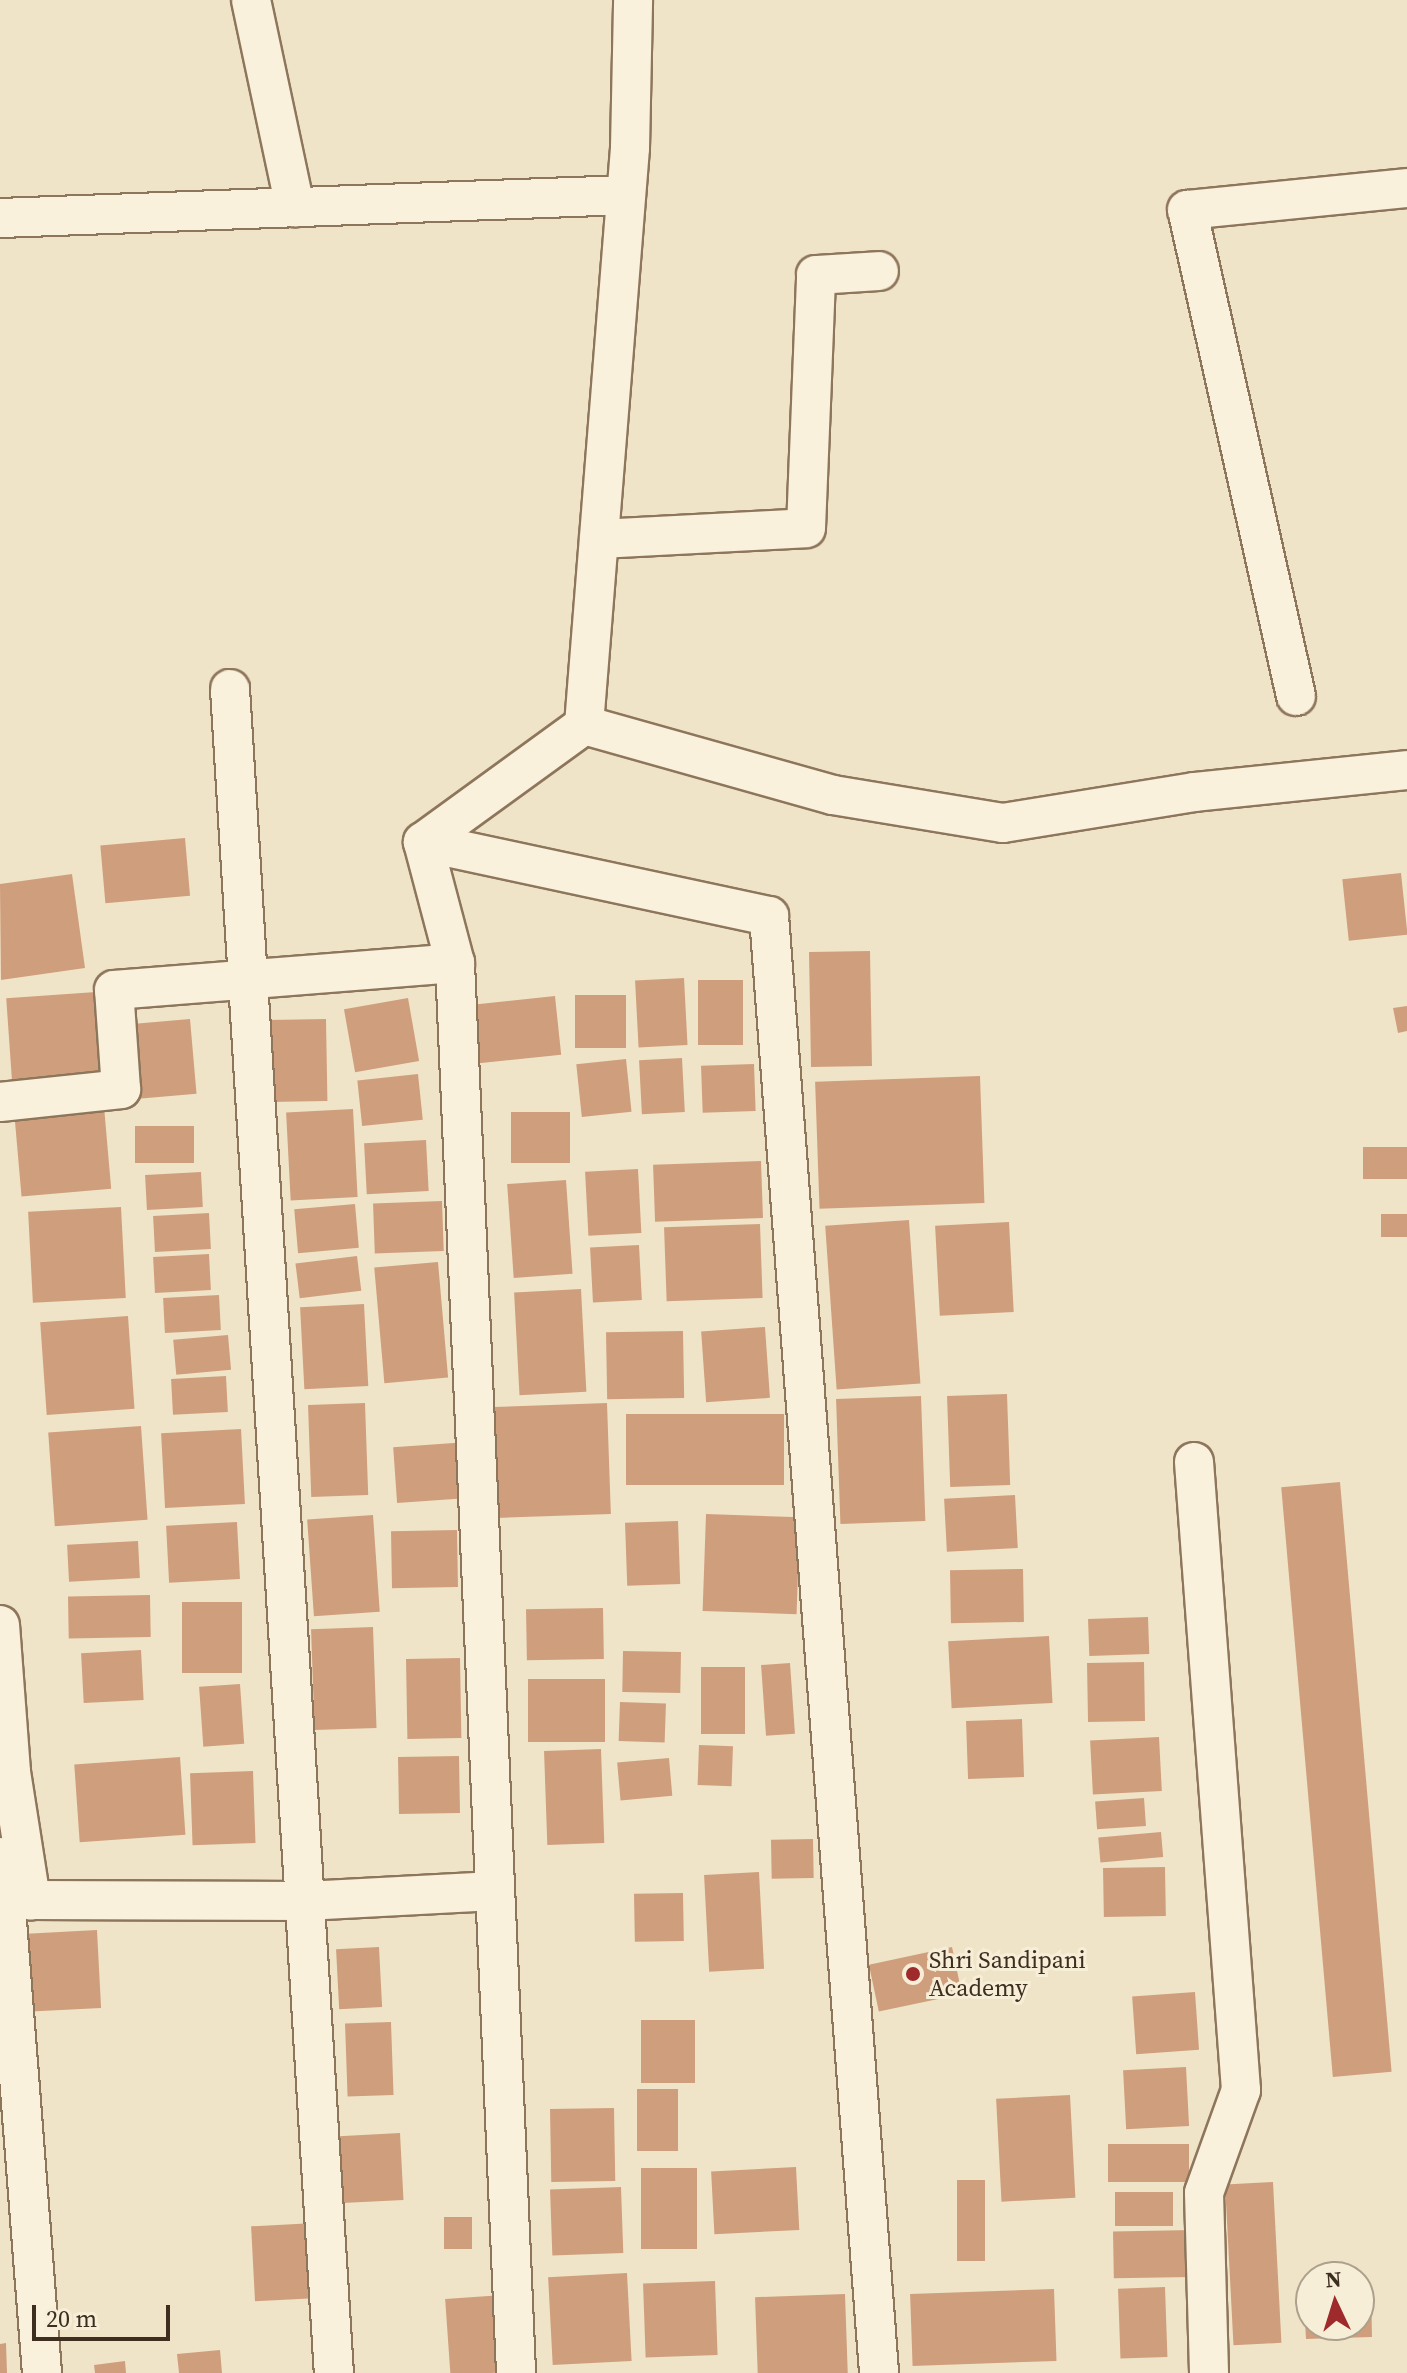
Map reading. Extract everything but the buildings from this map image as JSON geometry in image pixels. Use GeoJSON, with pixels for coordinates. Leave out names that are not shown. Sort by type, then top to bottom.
{"type":"FeatureCollection","features":[{"type":"Feature","properties":{"kind":"street"},"geometry":{"type":"LineString","coordinates":[[251,0],[295,207]]}},
{"type":"Feature","properties":{"kind":"street"},"geometry":{"type":"LineString","coordinates":[[423,842],[584,725],[626,195],[633,0]]}},
{"type":"Feature","properties":{"kind":"street"},"geometry":{"type":"LineString","coordinates":[[1296,696],[1187,210],[1407,188]]}},
{"type":"Feature","properties":{"kind":"street"},"geometry":{"type":"LineString","coordinates":[[0,218],[626,195]]}},
{"type":"Feature","properties":{"kind":"street"},"geometry":{"type":"LineString","coordinates":[[599,539],[806,528],[816,275],[879,271]]}},
{"type":"Feature","properties":{"kind":"street"},"geometry":{"type":"LineString","coordinates":[[230,689],[334,2373]]}},
{"type":"Feature","properties":{"kind":"street"},"geometry":{"type":"LineString","coordinates":[[584,725],[833,795],[1003,823],[1195,792],[1407,770]]}},
{"type":"Feature","properties":{"kind":"street"},"geometry":{"type":"LineString","coordinates":[[423,842],[455,963],[516,2373]]}},
{"type":"Feature","properties":{"kind":"street"},"geometry":{"type":"LineString","coordinates":[[423,842],[769,916],[879,2373]]}},
{"type":"Feature","properties":{"kind":"street"},"geometry":{"type":"LineString","coordinates":[[0,1102],[121,1089],[114,990],[247,977],[455,963]]}},
{"type":"Feature","properties":{"kind":"street"},"geometry":{"type":"LineString","coordinates":[[1194,1462],[1241,2090],[1204,2193],[1209,2373]]}},
{"type":"Feature","properties":{"kind":"street"},"geometry":{"type":"LineString","coordinates":[[0,1625],[11,1772],[31,1900],[305,1901],[495,1891]]}},
{"type":"Feature","properties":{"kind":"street"},"geometry":{"type":"LineString","coordinates":[[0,1826],[9,2047],[42,2373]]}},
{"type":"Feature","properties":{"kind":"place","name":"Shri Sandipani Academy"},"geometry":{"type":"Point","coordinates":[913,1974]}}]}
